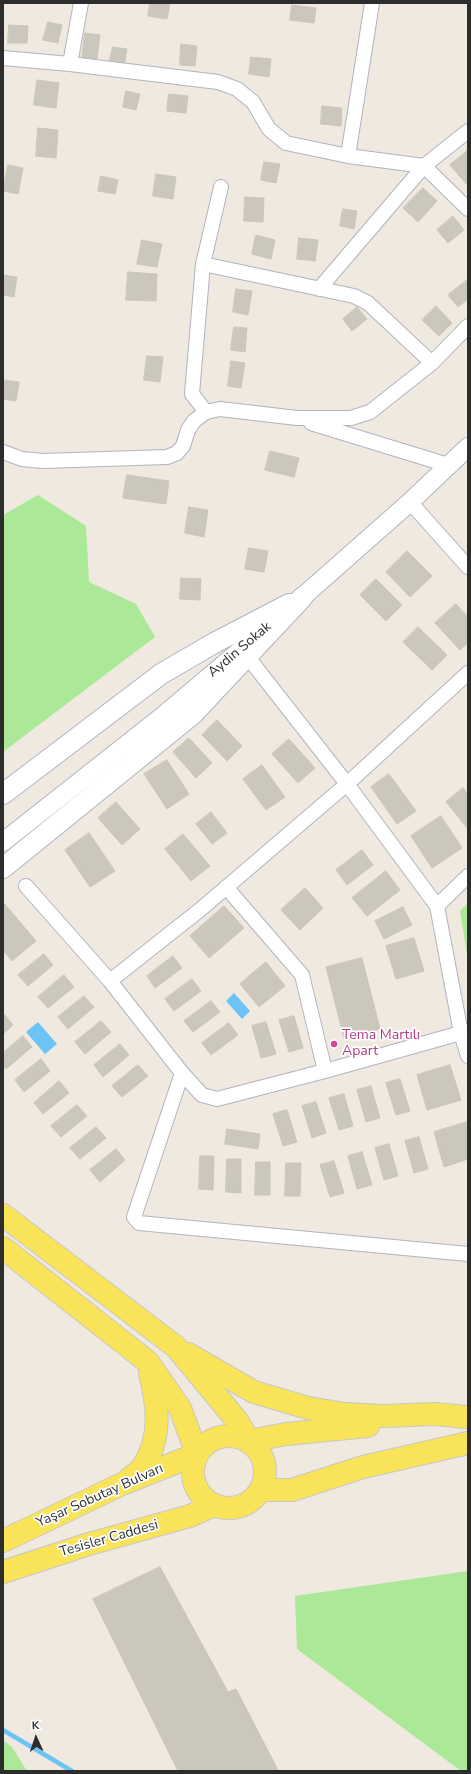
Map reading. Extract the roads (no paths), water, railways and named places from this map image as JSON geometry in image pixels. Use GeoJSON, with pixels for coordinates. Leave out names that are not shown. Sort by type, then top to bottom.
{"type":"FeatureCollection","features":[{"type":"Feature","properties":{"kind":"main road"},"geometry":{"type":"LineString","coordinates":[[3,868],[193,714],[302,598]]}},
{"type":"Feature","properties":{"kind":"main road"},"geometry":{"type":"LineString","coordinates":[[3,794],[161,674],[216,642],[302,598]]}},
{"type":"Feature","properties":{"kind":"main road"},"geometry":{"type":"LineString","coordinates":[[3,1215],[176,1347],[254,1392],[308,1408],[345,1414],[383,1416],[435,1414],[467,1417]]}},
{"type":"Feature","properties":{"kind":"main road"},"geometry":{"type":"LineString","coordinates":[[3,1248],[148,1362],[180,1408],[198,1454]]}},
{"type":"Feature","properties":{"kind":"main road"},"geometry":{"type":"LineString","coordinates":[[176,1347],[238,1422],[249,1441],[257,1448],[263,1458],[266,1468],[265,1479],[261,1490],[250,1501],[235,1508],[224,1508],[214,1505],[204,1498],[200,1493],[193,1477],[193,1465],[198,1454],[205,1445],[215,1438],[232,1436],[249,1441],[286,1434],[467,1417]]}},
{"type":"Feature","properties":{"kind":"main road"},"geometry":{"type":"LineString","coordinates":[[122,1484],[143,1468],[156,1438],[157,1402],[148,1362]]}},
{"type":"Feature","properties":{"kind":"main road"},"geometry":{"type":"LineString","coordinates":[[261,1490],[292,1490],[364,1467],[468,1443]]}},
{"type":"Feature","properties":{"kind":"main road","name":"Yaşar Sobutay Bulvarı"},"geometry":{"type":"LineString","coordinates":[[6,1535],[122,1484],[198,1454]]}},
{"type":"Feature","properties":{"kind":"main road","name":"Tesisler Caddesi"},"geometry":{"type":"LineString","coordinates":[[3,1572],[89,1544],[190,1516],[214,1505]]}},
{"type":"Feature","properties":{"kind":"street"},"geometry":{"type":"LineString","coordinates":[[70,64],[81,3]]}},
{"type":"Feature","properties":{"kind":"street"},"geometry":{"type":"LineString","coordinates":[[348,156],[372,3]]}},
{"type":"Feature","properties":{"kind":"street"},"geometry":{"type":"LineString","coordinates":[[3,58],[70,64],[218,82],[237,89],[253,102],[269,129],[286,143],[348,156],[424,166],[468,210]]}},
{"type":"Feature","properties":{"kind":"street"},"geometry":{"type":"LineString","coordinates":[[319,289],[424,166],[468,131]]}},
{"type":"Feature","properties":{"kind":"street"},"geometry":{"type":"LineString","coordinates":[[206,412],[192,394],[203,264],[221,187]]}},
{"type":"Feature","properties":{"kind":"street"},"geometry":{"type":"LineString","coordinates":[[203,264],[354,296],[368,303],[432,363]]}},
{"type":"Feature","properties":{"kind":"street"},"geometry":{"type":"LineString","coordinates":[[3,452],[22,459],[43,460],[167,457],[177,453],[180,450],[188,430],[194,421],[206,412],[220,409],[297,418],[351,418],[370,412],[432,363],[468,326]]}},
{"type":"Feature","properties":{"kind":"street"},"geometry":{"type":"LineString","coordinates":[[297,418],[448,465]]}},
{"type":"Feature","properties":{"kind":"street","name":"Aydin Sokak"},"geometry":{"type":"LineString","coordinates":[[3,842],[164,715],[302,598],[410,502],[468,447]]}},
{"type":"Feature","properties":{"kind":"street"},"geometry":{"type":"LineString","coordinates":[[410,502],[468,567]]}},
{"type":"Feature","properties":{"kind":"street"},"geometry":{"type":"LineString","coordinates":[[3,827],[302,598]]}},
{"type":"Feature","properties":{"kind":"street"},"geometry":{"type":"LineString","coordinates":[[247,656],[347,784],[437,906],[468,1056]]}},
{"type":"Feature","properties":{"kind":"street"},"geometry":{"type":"LineString","coordinates":[[110,981],[226,887],[347,784],[468,673]]}},
{"type":"Feature","properties":{"kind":"street"},"geometry":{"type":"LineString","coordinates":[[437,906],[468,876]]}},
{"type":"Feature","properties":{"kind":"street"},"geometry":{"type":"LineString","coordinates":[[26,886],[110,981],[182,1073],[202,1095],[217,1099],[325,1071],[464,1032]]}},
{"type":"Feature","properties":{"kind":"street"},"geometry":{"type":"LineString","coordinates":[[226,887],[302,975],[325,1071]]}},
{"type":"Feature","properties":{"kind":"street"},"geometry":{"type":"LineString","coordinates":[[182,1073],[134,1217],[138,1223],[468,1254]]}},
{"type":"Feature","properties":{"kind":"water"},"geometry":{"type":"Polygon","coordinates":[[[234,993],[250,1011],[242,1019],[226,1001],[234,993]]]}},
{"type":"Feature","properties":{"kind":"water"},"geometry":{"type":"Polygon","coordinates":[[[38,1022],[57,1044],[45,1054],[26,1032],[38,1022]]]}},
{"type":"Feature","properties":{"kind":"waterway"},"geometry":{"type":"LineString","coordinates":[[3,1730],[72,1771]]}},
{"type":"Feature","properties":{"kind":"place","name":"Tema Martılı Apart"},"geometry":{"type":"Point","coordinates":[334,1044]}}]}
